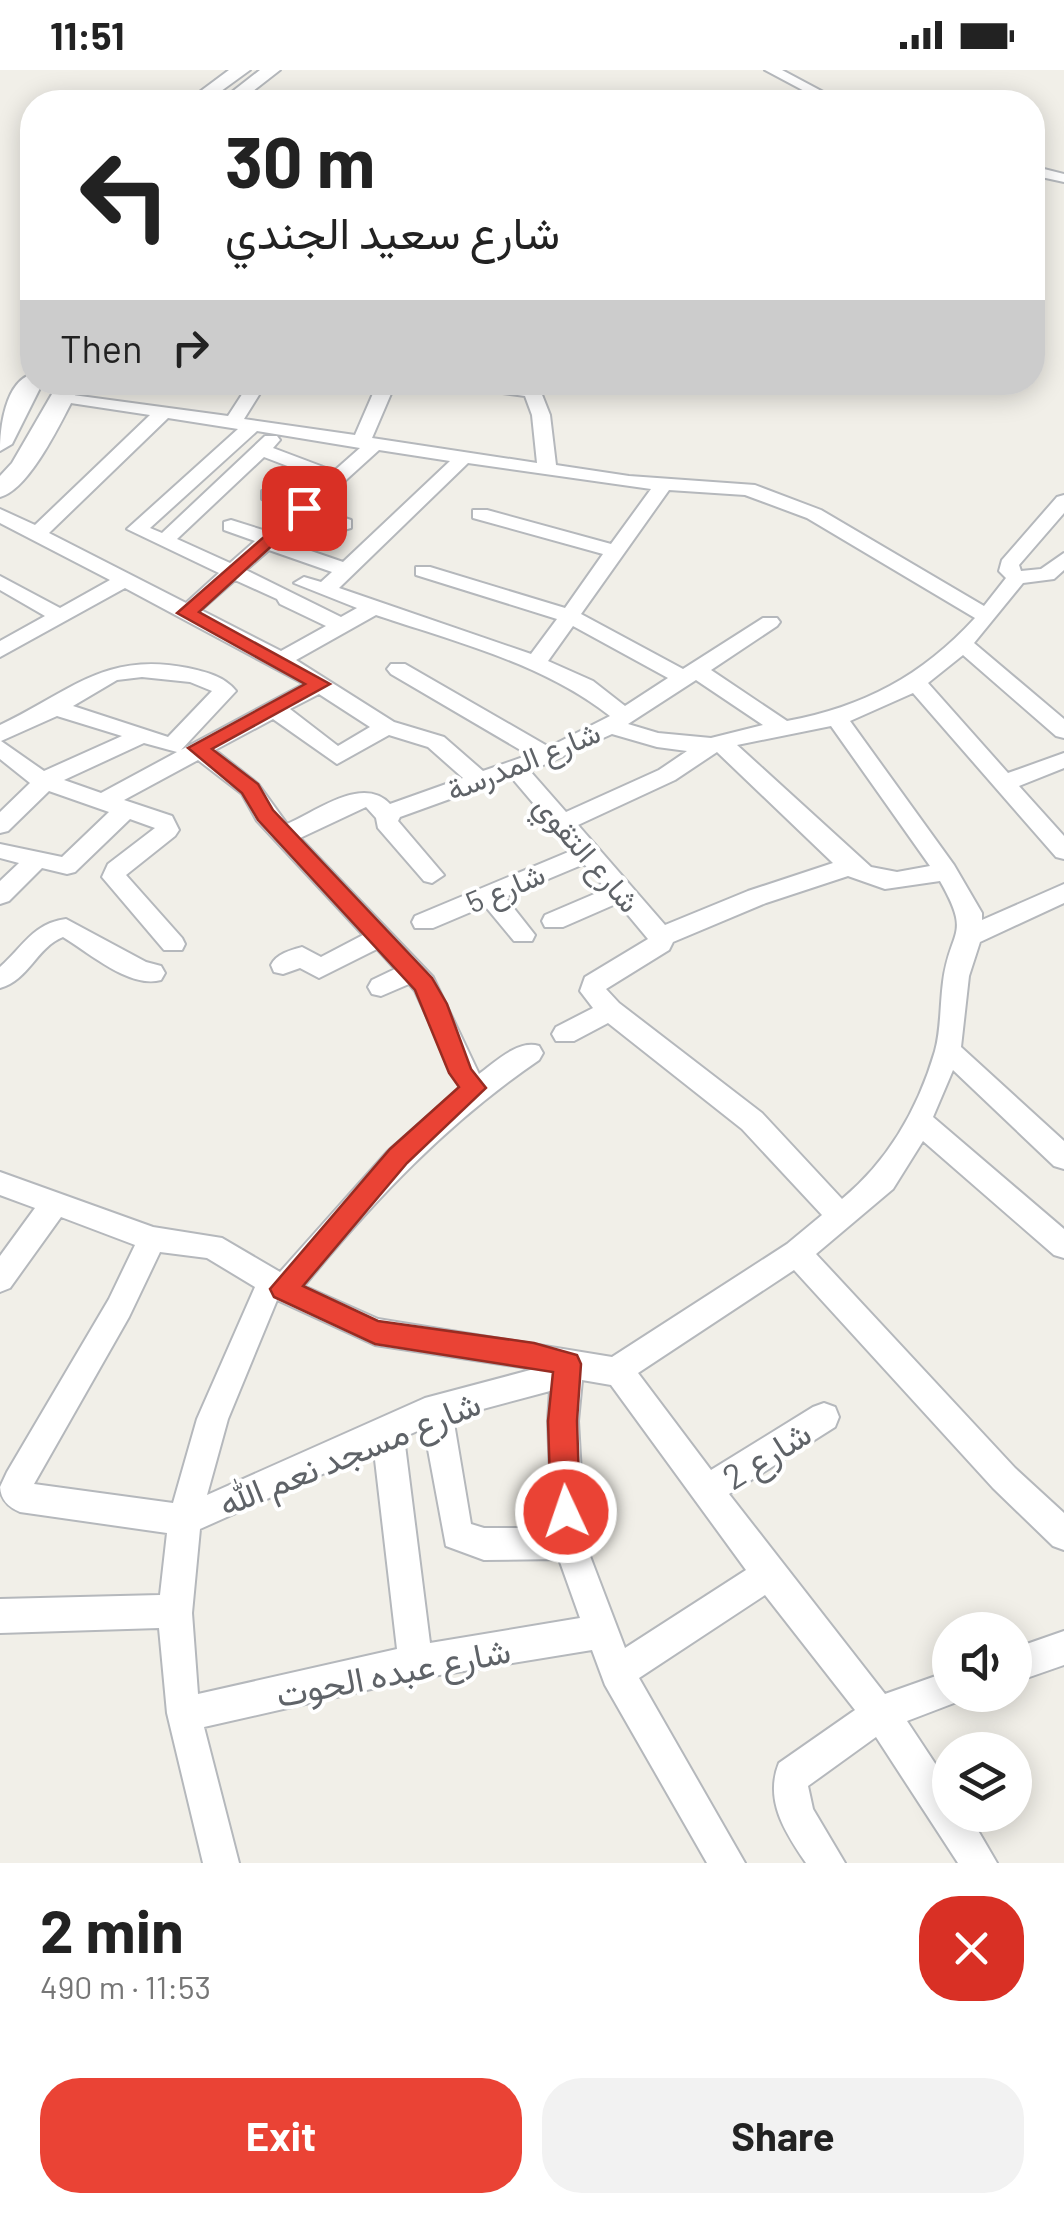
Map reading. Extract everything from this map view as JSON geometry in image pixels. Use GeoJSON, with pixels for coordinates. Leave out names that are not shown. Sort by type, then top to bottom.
{"type":"FeatureCollection","features":[{"type":"Feature","properties":{"kind":"street"},"geometry":{"type":"LineString","coordinates":[[212,90],[241,70]]}},
{"type":"Feature","properties":{"kind":"street"},"geometry":{"type":"LineString","coordinates":[[244,90],[271,70]]}},
{"type":"Feature","properties":{"kind":"street"},"geometry":{"type":"LineString","coordinates":[[772,70],[812,90]]}},
{"type":"Feature","properties":{"kind":"street"},"geometry":{"type":"LineString","coordinates":[[751,71],[786,90]]}},
{"type":"Feature","properties":{"kind":"street"},"geometry":{"type":"LineString","coordinates":[[0,444],[25,395]]}},
{"type":"Feature","properties":{"kind":"street"},"geometry":{"type":"LineString","coordinates":[[0,490],[22,466],[64,395]]}},
{"type":"Feature","properties":{"kind":"street"},"geometry":{"type":"LineString","coordinates":[[89,395],[164,412],[547,471],[748,489],[792,502],[988,617]]}},
{"type":"Feature","properties":{"kind":"street"},"geometry":{"type":"LineString","coordinates":[[254,395],[243,424],[137,529],[344,626]]}},
{"type":"Feature","properties":{"kind":"street"},"geometry":{"type":"LineString","coordinates":[[186,613],[337,478],[368,444],[383,395]]}},
{"type":"Feature","properties":{"kind":"street"},"geometry":{"type":"LineString","coordinates":[[533,395],[542,415],[547,471]]}},
{"type":"Feature","properties":{"kind":"street"},"geometry":{"type":"LineString","coordinates":[[36,535],[164,412]]}},
{"type":"Feature","properties":{"kind":"street"},"geometry":{"type":"LineString","coordinates":[[164,541],[282,430]]}},
{"type":"Feature","properties":{"kind":"street"},"geometry":{"type":"LineString","coordinates":[[261,450],[337,478]]}},
{"type":"Feature","properties":{"kind":"street"},"geometry":{"type":"LineString","coordinates":[[463,458],[346,570],[315,587],[536,662],[584,686],[618,721],[657,740],[717,745],[869,880],[903,880],[946,870]]}},
{"type":"Feature","properties":{"kind":"street"},"geometry":{"type":"LineString","coordinates":[[536,662],[664,484]]}},
{"type":"Feature","properties":{"kind":"street"},"geometry":{"type":"LineString","coordinates":[[269,495],[344,524]]}},
{"type":"Feature","properties":{"kind":"street"},"geometry":{"type":"LineString","coordinates":[[1064,501],[1009,564],[1009,570],[1017,577],[1047,575],[1064,559]]}},
{"type":"Feature","properties":{"kind":"street"},"geometry":{"type":"LineString","coordinates":[[480,514],[617,552]]}},
{"type":"Feature","properties":{"kind":"street"},"geometry":{"type":"LineString","coordinates":[[0,515],[281,660],[386,727],[421,734],[436,742],[480,780]]}},
{"type":"Feature","properties":{"kind":"street"},"geometry":{"type":"LineString","coordinates":[[231,526],[346,570]]}},
{"type":"Feature","properties":{"kind":"street"},"geometry":{"type":"LineString","coordinates":[[424,571],[571,617],[690,674],[784,729]]}},
{"type":"Feature","properties":{"kind":"street"},"geometry":{"type":"LineString","coordinates":[[562,823],[670,773],[717,745],[836,718],[916,683],[963,644],[1017,577]]}},
{"type":"Feature","properties":{"kind":"street"},"geometry":{"type":"LineString","coordinates":[[0,650],[124,580]]}},
{"type":"Feature","properties":{"kind":"street"},"geometry":{"type":"LineString","coordinates":[[0,582],[60,616]]}},
{"type":"Feature","properties":{"kind":"street"},"geometry":{"type":"LineString","coordinates":[[281,660],[374,607]]}},
{"type":"Feature","properties":{"kind":"street","name":"شارع المدرسة"},"geometry":{"type":"LineString","coordinates":[[387,815],[548,756],[618,721],[770,622]]}},
{"type":"Feature","properties":{"kind":"street"},"geometry":{"type":"LineString","coordinates":[[963,644],[1064,731]]}},
{"type":"Feature","properties":{"kind":"street"},"geometry":{"type":"LineString","coordinates":[[398,669],[548,756]]}},
{"type":"Feature","properties":{"kind":"street"},"geometry":{"type":"LineString","coordinates":[[0,734],[122,671],[179,674],[224,687],[222,694],[172,746],[55,708]]}},
{"type":"Feature","properties":{"kind":"street"},"geometry":{"type":"LineString","coordinates":[[916,683],[1064,851]]}},
{"type":"Feature","properties":{"kind":"street"},"geometry":{"type":"LineString","coordinates":[[4,851],[68,866],[115,804],[198,748],[320,684]]}},
{"type":"Feature","properties":{"kind":"street"},"geometry":{"type":"LineString","coordinates":[[275,709],[337,757],[386,727]]}},
{"type":"Feature","properties":{"kind":"street"},"geometry":{"type":"LineString","coordinates":[[0,1183],[152,1238],[212,1247],[278,1286],[375,1332],[534,1355],[605,1372],[618,1370],[797,1253],[883,1180],[920,1122],[948,1050],[956,976],[969,936],[970,913],[946,870],[836,718]]}},
{"type":"Feature","properties":{"kind":"street"},"geometry":{"type":"LineString","coordinates":[[0,825],[43,781],[142,735]]}},
{"type":"Feature","properties":{"kind":"street"},"geometry":{"type":"LineString","coordinates":[[0,748],[26,772],[43,781],[164,822],[167,830],[116,870],[114,877],[173,944]]}},
{"type":"Feature","properties":{"kind":"street"},"geometry":{"type":"LineString","coordinates":[[198,748],[250,788],[265,815],[431,994],[461,1073],[474,1088]]}},
{"type":"Feature","properties":{"kind":"street"},"geometry":{"type":"LineString","coordinates":[[1004,783],[1064,760]]}},
{"type":"Feature","properties":{"kind":"street","name":"شارع التقوي"},"geometry":{"type":"LineString","coordinates":[[515,768],[662,937]]}},
{"type":"Feature","properties":{"kind":"street"},"geometry":{"type":"LineString","coordinates":[[284,834],[372,798],[387,815],[386,822],[432,875]]}},
{"type":"Feature","properties":{"kind":"street","name":"شارع 5"},"geometry":{"type":"LineString","coordinates":[[424,922],[588,853]]}},
{"type":"Feature","properties":{"kind":"street"},"geometry":{"type":"LineString","coordinates":[[0,894],[36,860]]}},
{"type":"Feature","properties":{"kind":"street"},"geometry":{"type":"LineString","coordinates":[[842,1218],[752,1121],[610,1010],[593,990],[594,984],[660,944],[662,937],[757,897],[851,866]]}},
{"type":"Feature","properties":{"kind":"street"},"geometry":{"type":"LineString","coordinates":[[554,921],[622,892]]}},
{"type":"Feature","properties":{"kind":"street"},"geometry":{"type":"LineString","coordinates":[[489,894],[523,935]]}},
{"type":"Feature","properties":{"kind":"street"},"geometry":{"type":"LineString","coordinates":[[969,936],[1060,901]]}},
{"type":"Feature","properties":{"kind":"street"},"geometry":{"type":"LineString","coordinates":[[0,979],[14,970],[47,932],[57,927],[66,928],[139,970],[152,973]]}},
{"type":"Feature","properties":{"kind":"street"},"geometry":{"type":"LineString","coordinates":[[283,966],[302,956],[318,969],[379,937]]}},
{"type":"Feature","properties":{"kind":"street"},"geometry":{"type":"LineString","coordinates":[[382,987],[412,972]]}},
{"type":"Feature","properties":{"kind":"street"},"geometry":{"type":"LineString","coordinates":[[565,1034],[610,1010]]}},
{"type":"Feature","properties":{"kind":"street"},"geometry":{"type":"LineString","coordinates":[[948,1050],[1064,1158]]}},
{"type":"Feature","properties":{"kind":"street"},"geometry":{"type":"LineString","coordinates":[[221,1863],[190,1748],[177,1663],[176,1611],[185,1520],[218,1402],[278,1286],[421,1132],[474,1088],[530,1053]]}},
{"type":"Feature","properties":{"kind":"street"},"geometry":{"type":"LineString","coordinates":[[920,1122],[1064,1246]]}},
{"type":"Feature","properties":{"kind":"street"},"geometry":{"type":"LineString","coordinates":[[0,1279],[55,1204]]}},
{"type":"Feature","properties":{"kind":"street"},"geometry":{"type":"LineString","coordinates":[[152,1238],[119,1308],[15,1489],[25,1500],[185,1520]]}},
{"type":"Feature","properties":{"kind":"street"},"geometry":{"type":"LineString","coordinates":[[797,1253],[1004,1478],[1064,1535]]}},
{"type":"Feature","properties":{"kind":"street"},"geometry":{"type":"LineString","coordinates":[[568,1364],[563,1480],[569,1543],[599,1632],[618,1673],[727,1863]]}},
{"type":"Feature","properties":{"kind":"street","name":"شارع مسجد نعم الله"},"geometry":{"type":"LineString","coordinates":[[185,1520],[436,1408],[546,1379],[568,1364]]}},
{"type":"Feature","properties":{"kind":"street"},"geometry":{"type":"LineString","coordinates":[[618,1370],[769,1574],[880,1713],[979,1863]]}},
{"type":"Feature","properties":{"kind":"street"},"geometry":{"type":"LineString","coordinates":[[436,1408],[458,1535],[484,1544],[569,1543]]}},
{"type":"Feature","properties":{"kind":"street","name":"شارع 2"},"geometry":{"type":"LineString","coordinates":[[707,1490],[824,1417]]}},
{"type":"Feature","properties":{"kind":"street"},"geometry":{"type":"LineString","coordinates":[[387,1428],[415,1662]]}},
{"type":"Feature","properties":{"kind":"street"},"geometry":{"type":"LineString","coordinates":[[618,1673],[769,1574]]}},
{"type":"Feature","properties":{"kind":"street"},"geometry":{"type":"LineString","coordinates":[[0,1616],[176,1611]]}},
{"type":"Feature","properties":{"kind":"street","name":"شارع عبده الحوت"},"geometry":{"type":"LineString","coordinates":[[187,1714],[415,1662],[599,1632]]}},
{"type":"Feature","properties":{"kind":"street"},"geometry":{"type":"LineString","coordinates":[[1032,1658],[1064,1648]]}},
{"type":"Feature","properties":{"kind":"street"},"geometry":{"type":"LineString","coordinates":[[827,1863],[794,1809],[789,1783],[792,1776],[880,1713],[932,1694]]}},
{"type":"Feature","properties":{"kind":"route"},"geometry":{"type":"LineString","coordinates":[[304,508],[186,613],[320,684],[198,748],[250,788],[265,815],[424,984],[436,1004],[461,1073],[474,1088],[398,1156],[284,1289],[357,1326],[388,1336],[534,1355],[568,1364],[562,1421],[566,1512]]}}]}
